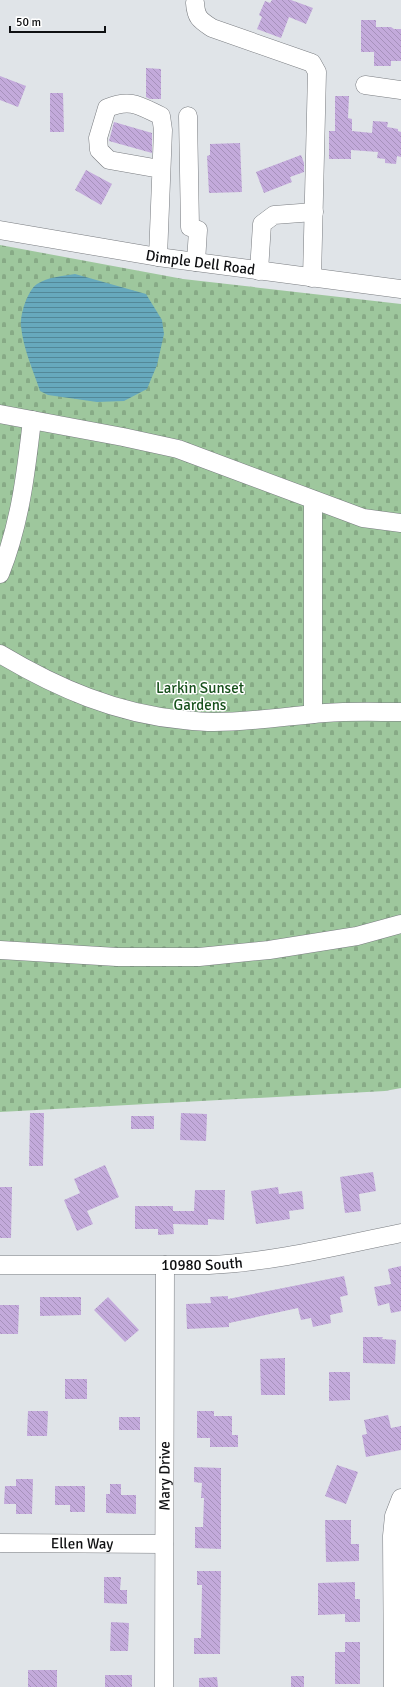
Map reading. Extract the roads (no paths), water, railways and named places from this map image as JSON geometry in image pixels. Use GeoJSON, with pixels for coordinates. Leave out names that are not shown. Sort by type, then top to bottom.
{"type":"FeatureCollection","features":[{"type":"Feature","properties":{"kind":"street"},"geometry":{"type":"LineString","coordinates":[[195,3],[196,11],[200,20],[212,28],[312,63],[317,72],[312,278]]}},
{"type":"Feature","properties":{"kind":"street"},"geometry":{"type":"LineString","coordinates":[[365,85],[401,90]]}},
{"type":"Feature","properties":{"kind":"street"},"geometry":{"type":"LineString","coordinates":[[188,116],[190,227],[198,230],[196,262]]}},
{"type":"Feature","properties":{"kind":"street"},"geometry":{"type":"LineString","coordinates":[[158,257],[160,169]]}},
{"type":"Feature","properties":{"kind":"street"},"geometry":{"type":"LineString","coordinates":[[258,270],[262,224],[274,215],[314,212]]}},
{"type":"Feature","properties":{"kind":"street","name":"Dimple Dell Road"},"geometry":{"type":"LineString","coordinates":[[0,230],[158,257],[401,289]]}},
{"type":"Feature","properties":{"kind":"street"},"geometry":{"type":"LineString","coordinates":[[0,414],[178,449],[363,518],[401,523]]}},
{"type":"Feature","properties":{"kind":"street"},"geometry":{"type":"LineString","coordinates":[[0,574],[7,556],[23,494],[32,420]]}},
{"type":"Feature","properties":{"kind":"street"},"geometry":{"type":"LineString","coordinates":[[312,714],[313,500]]}},
{"type":"Feature","properties":{"kind":"street"},"geometry":{"type":"LineString","coordinates":[[0,654],[52,683],[90,699],[131,712],[172,719],[212,722],[312,714],[401,712]]}},
{"type":"Feature","properties":{"kind":"street"},"geometry":{"type":"LineString","coordinates":[[0,950],[118,957],[199,957],[276,949],[357,936],[401,924]]}},
{"type":"Feature","properties":{"kind":"street","name":"10980 South"},"geometry":{"type":"LineString","coordinates":[[0,1265],[216,1265],[273,1259],[401,1233]]}},
{"type":"Feature","properties":{"kind":"street","name":"Mary Drive"},"geometry":{"type":"LineString","coordinates":[[164,1687],[165,1265]]}},
{"type":"Feature","properties":{"kind":"street"},"geometry":{"type":"LineString","coordinates":[[396,1682],[392,1536],[394,1516],[400,1499]]}},
{"type":"Feature","properties":{"kind":"street","name":"Ellen Way"},"geometry":{"type":"LineString","coordinates":[[0,1543],[164,1544]]}},
{"type":"Feature","properties":{"kind":"water"},"geometry":{"type":"Polygon","coordinates":[[[75,274],[146,294],[162,320],[164,334],[157,365],[147,389],[124,401],[97,402],[48,395],[40,391],[26,351],[22,334],[21,321],[23,310],[27,297],[33,287],[37,284],[50,278],[75,274]]]}},
{"type":"Feature","properties":{"kind":"park label","name":"Larkin Sunset Gardens"},"geometry":{"type":"Point","coordinates":[200,696]}}]}
